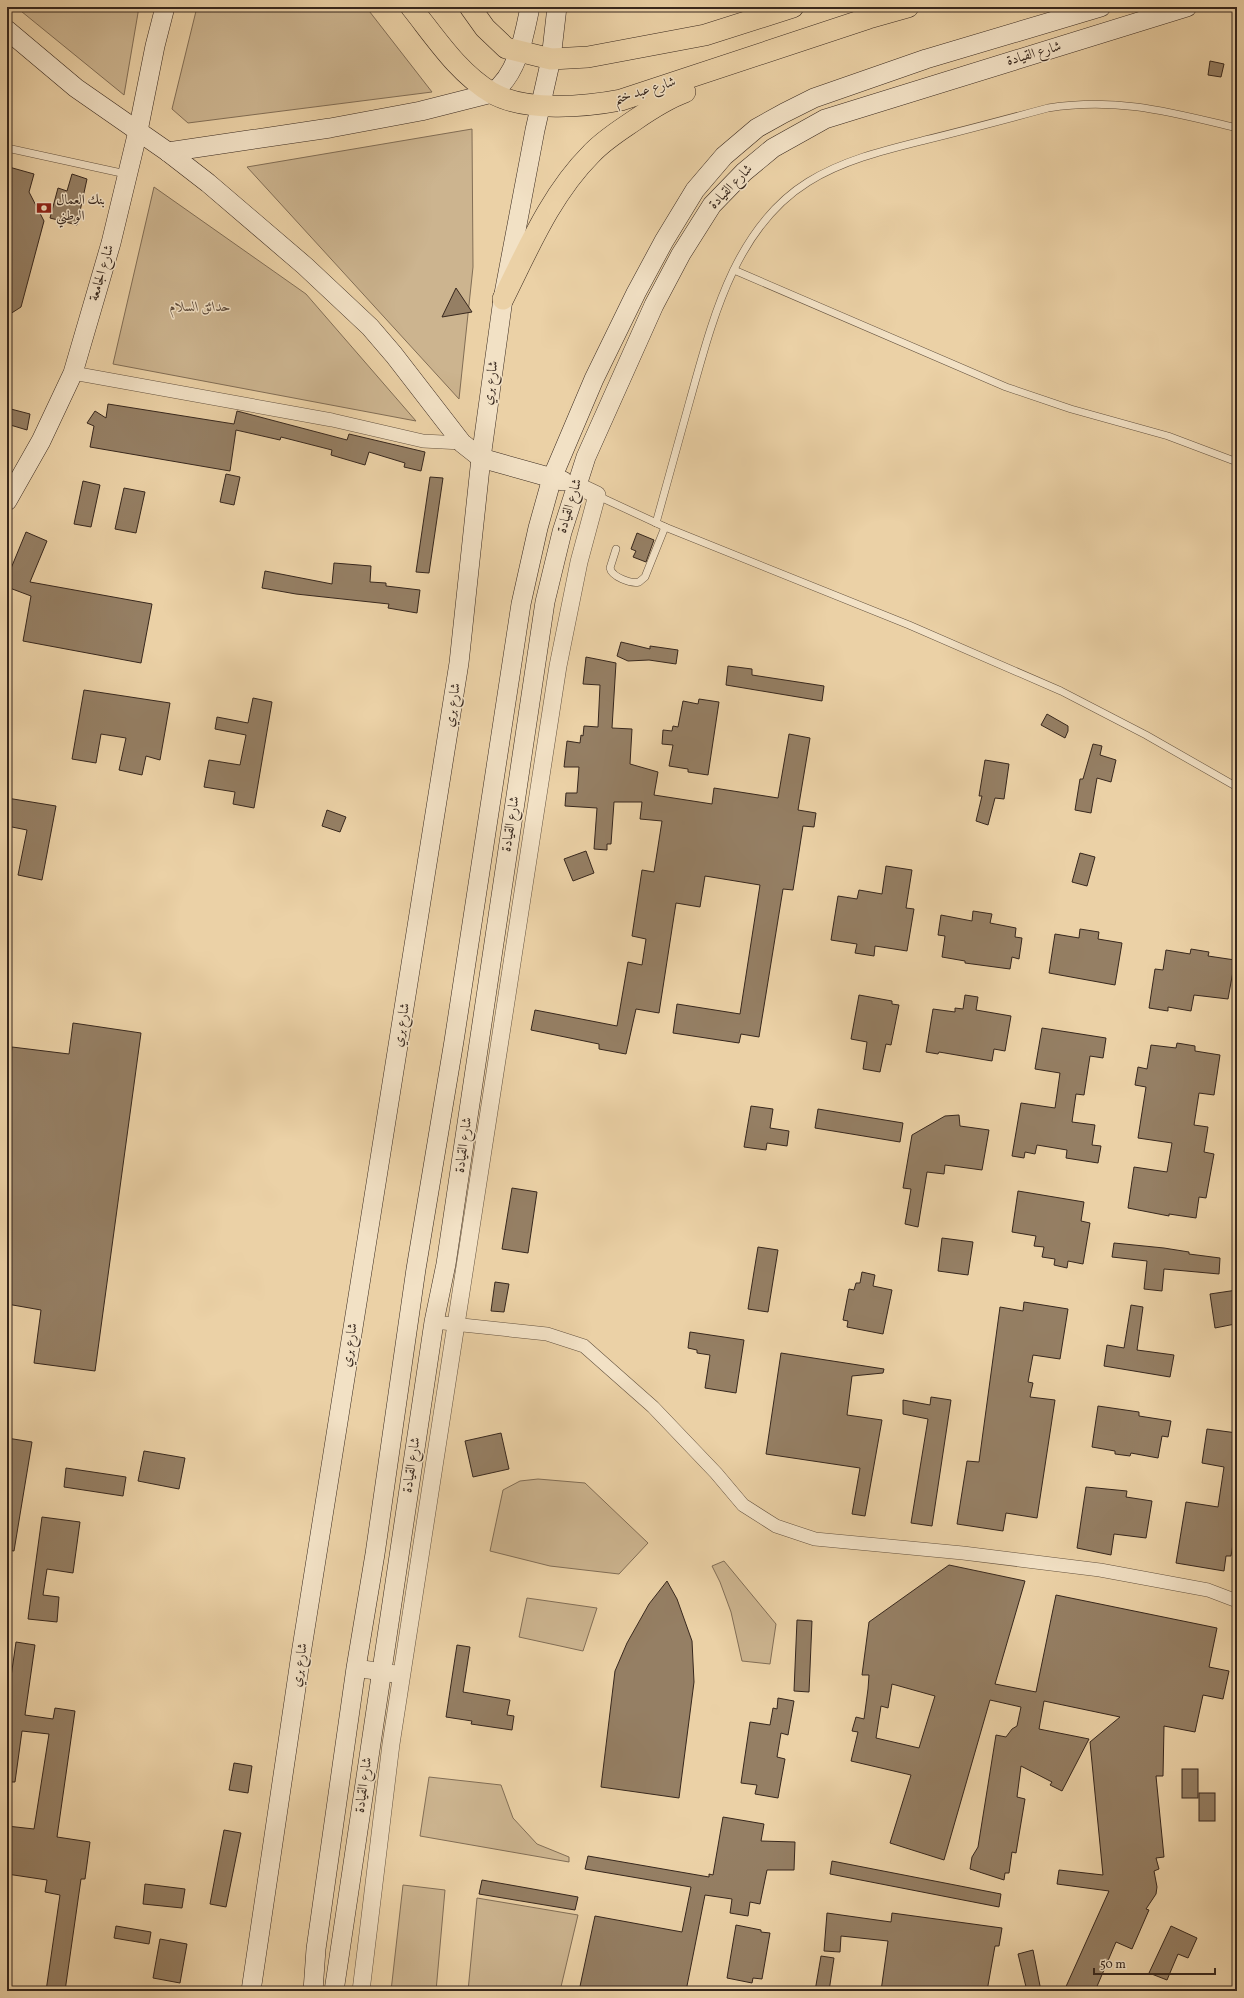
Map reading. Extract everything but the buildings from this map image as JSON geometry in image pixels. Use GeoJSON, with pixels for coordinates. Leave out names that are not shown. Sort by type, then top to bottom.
{"type":"FeatureCollection","features":[{"type":"Feature","properties":{"kind":"main road","name":"شارع الجامعة"},"geometry":{"type":"LineString","coordinates":[[7,501],[41,441],[73,373],[109,249],[128,174],[155,46],[165,7]]}},
{"type":"Feature","properties":{"kind":"main road","name":"شارع عبد ختم"},"geometry":{"type":"LineString","coordinates":[[411,7],[449,56],[492,93],[515,101],[540,105],[594,105],[621,100],[869,18],[908,7]]}},
{"type":"Feature","properties":{"kind":"main road"},"geometry":{"type":"LineString","coordinates":[[470,7],[485,28],[506,48],[551,59],[588,57],[704,35],[793,7]]}},
{"type":"Feature","properties":{"kind":"main road"},"geometry":{"type":"LineString","coordinates":[[168,152],[330,128],[421,111],[492,93],[506,79],[518,52],[530,7]]}},
{"type":"Feature","properties":{"kind":"main road","name":"شارع بري"},"geometry":{"type":"LineString","coordinates":[[250,1990],[301,1654],[459,663],[481,458],[503,299],[540,105],[551,59],[557,7]]}},
{"type":"Feature","properties":{"kind":"main road","name":"شارع القيادة"},"geometry":{"type":"LineString","coordinates":[[313,1991],[316,1949],[356,1668],[375,1554],[416,1269],[454,1041],[521,604],[538,528],[552,478],[594,379],[636,293],[664,241],[695,190],[724,156],[758,128],[814,98],[926,59],[1101,7]]}},
{"type":"Feature","properties":{"kind":"main road","name":"شارع القيادة"},"geometry":{"type":"LineString","coordinates":[[334,1991],[380,1671],[434,1322],[446,1264],[545,602],[562,532],[586,457],[654,305],[681,254],[712,205],[744,172],[773,148],[825,119],[1187,7]]}},
{"type":"Feature","properties":{"kind":"main road"},"geometry":{"type":"LineString","coordinates":[[7,30],[76,88],[168,152],[300,261],[370,327],[394,355],[462,443],[481,458],[576,486]]}},
{"type":"Feature","properties":{"kind":"main road"},"geometry":{"type":"LineString","coordinates":[[503,299],[543,220],[565,187],[591,154],[608,138],[664,100],[717,78],[741,61]]}},
{"type":"Feature","properties":{"kind":"street"},"geometry":{"type":"LineString","coordinates":[[73,373],[332,420],[423,441],[462,443]]}},
{"type":"Feature","properties":{"kind":"street"},"geometry":{"type":"LineString","coordinates":[[576,486],[597,495]]}},
{"type":"Feature","properties":{"kind":"street","name":"شارع القيادة"},"geometry":{"type":"LineString","coordinates":[[361,1991],[390,1751],[454,1325],[558,666],[578,562],[597,495]]}},
{"type":"Feature","properties":{"kind":"street"},"geometry":{"type":"LineString","coordinates":[[434,1322],[547,1334],[584,1346],[653,1408],[716,1473],[743,1505],[776,1526],[815,1539],[963,1553],[1100,1570],[1208,1590],[1237,1601]]}},
{"type":"Feature","properties":{"kind":"street"},"geometry":{"type":"LineString","coordinates":[[356,1668],[401,1674]]}},
{"type":"Feature","properties":{"kind":"lane"},"geometry":{"type":"LineString","coordinates":[[656,523],[706,341],[719,305],[743,252],[762,225],[794,192],[824,173],[876,153],[1048,108],[1071,104],[1119,104],[1167,111],[1237,128]]}},
{"type":"Feature","properties":{"kind":"lane"},"geometry":{"type":"LineString","coordinates":[[7,148],[128,174]]}},
{"type":"Feature","properties":{"kind":"lane"},"geometry":{"type":"LineString","coordinates":[[734,270],[1006,387],[1071,409],[1168,436],[1237,462]]}},
{"type":"Feature","properties":{"kind":"lane"},"geometry":{"type":"LineString","coordinates":[[597,495],[665,527],[909,625],[1061,691],[1146,735],[1237,787]]}},
{"type":"Feature","properties":{"kind":"lane"},"geometry":{"type":"LineString","coordinates":[[616,549],[610,568],[611,571],[615,575],[632,582],[640,582],[645,577],[665,527]]}},
{"type":"Feature","properties":{"kind":"green space"},"geometry":{"type":"Polygon","coordinates":[[[16,7],[139,7],[124,95],[16,7]]]}},
{"type":"Feature","properties":{"kind":"green space"},"geometry":{"type":"Polygon","coordinates":[[[197,7],[366,7],[432,92],[188,123],[172,109],[197,7]]]}},
{"type":"Feature","properties":{"kind":"green space"},"geometry":{"type":"Polygon","coordinates":[[[472,129],[473,267],[459,399],[247,167],[472,129]]]}},
{"type":"Feature","properties":{"kind":"green space","name":"حدائق السلام"},"geometry":{"type":"Polygon","coordinates":[[[154,187],[306,294],[416,421],[113,364],[154,187]]]}},
{"type":"Feature","properties":{"kind":"green space"},"geometry":{"type":"Polygon","coordinates":[[[538,1479],[585,1483],[648,1543],[619,1574],[550,1566],[490,1551],[503,1490],[520,1481],[538,1479]]]}},
{"type":"Feature","properties":{"kind":"green space"},"geometry":{"type":"Polygon","coordinates":[[[724,1561],[776,1624],[770,1664],[742,1661],[731,1612],[720,1582],[712,1566],[724,1561]]]}},
{"type":"Feature","properties":{"kind":"green space"},"geometry":{"type":"Polygon","coordinates":[[[527,1598],[597,1608],[583,1651],[519,1637],[527,1598]]]}},
{"type":"Feature","properties":{"kind":"green space"},"geometry":{"type":"Polygon","coordinates":[[[429,1777],[501,1785],[513,1818],[537,1844],[569,1857],[569,1862],[420,1836],[429,1777]]]}},
{"type":"Feature","properties":{"kind":"green space"},"geometry":{"type":"Polygon","coordinates":[[[403,1885],[445,1890],[436,1991],[391,1991],[403,1885]]]}},
{"type":"Feature","properties":{"kind":"green space"},"geometry":{"type":"Polygon","coordinates":[[[477,1898],[578,1915],[560,1991],[468,1991],[477,1898]]]}},
{"type":"Feature","properties":{"kind":"place","name":"بنك العمال الوطني"},"geometry":{"type":"Point","coordinates":[44,208]}}]}
